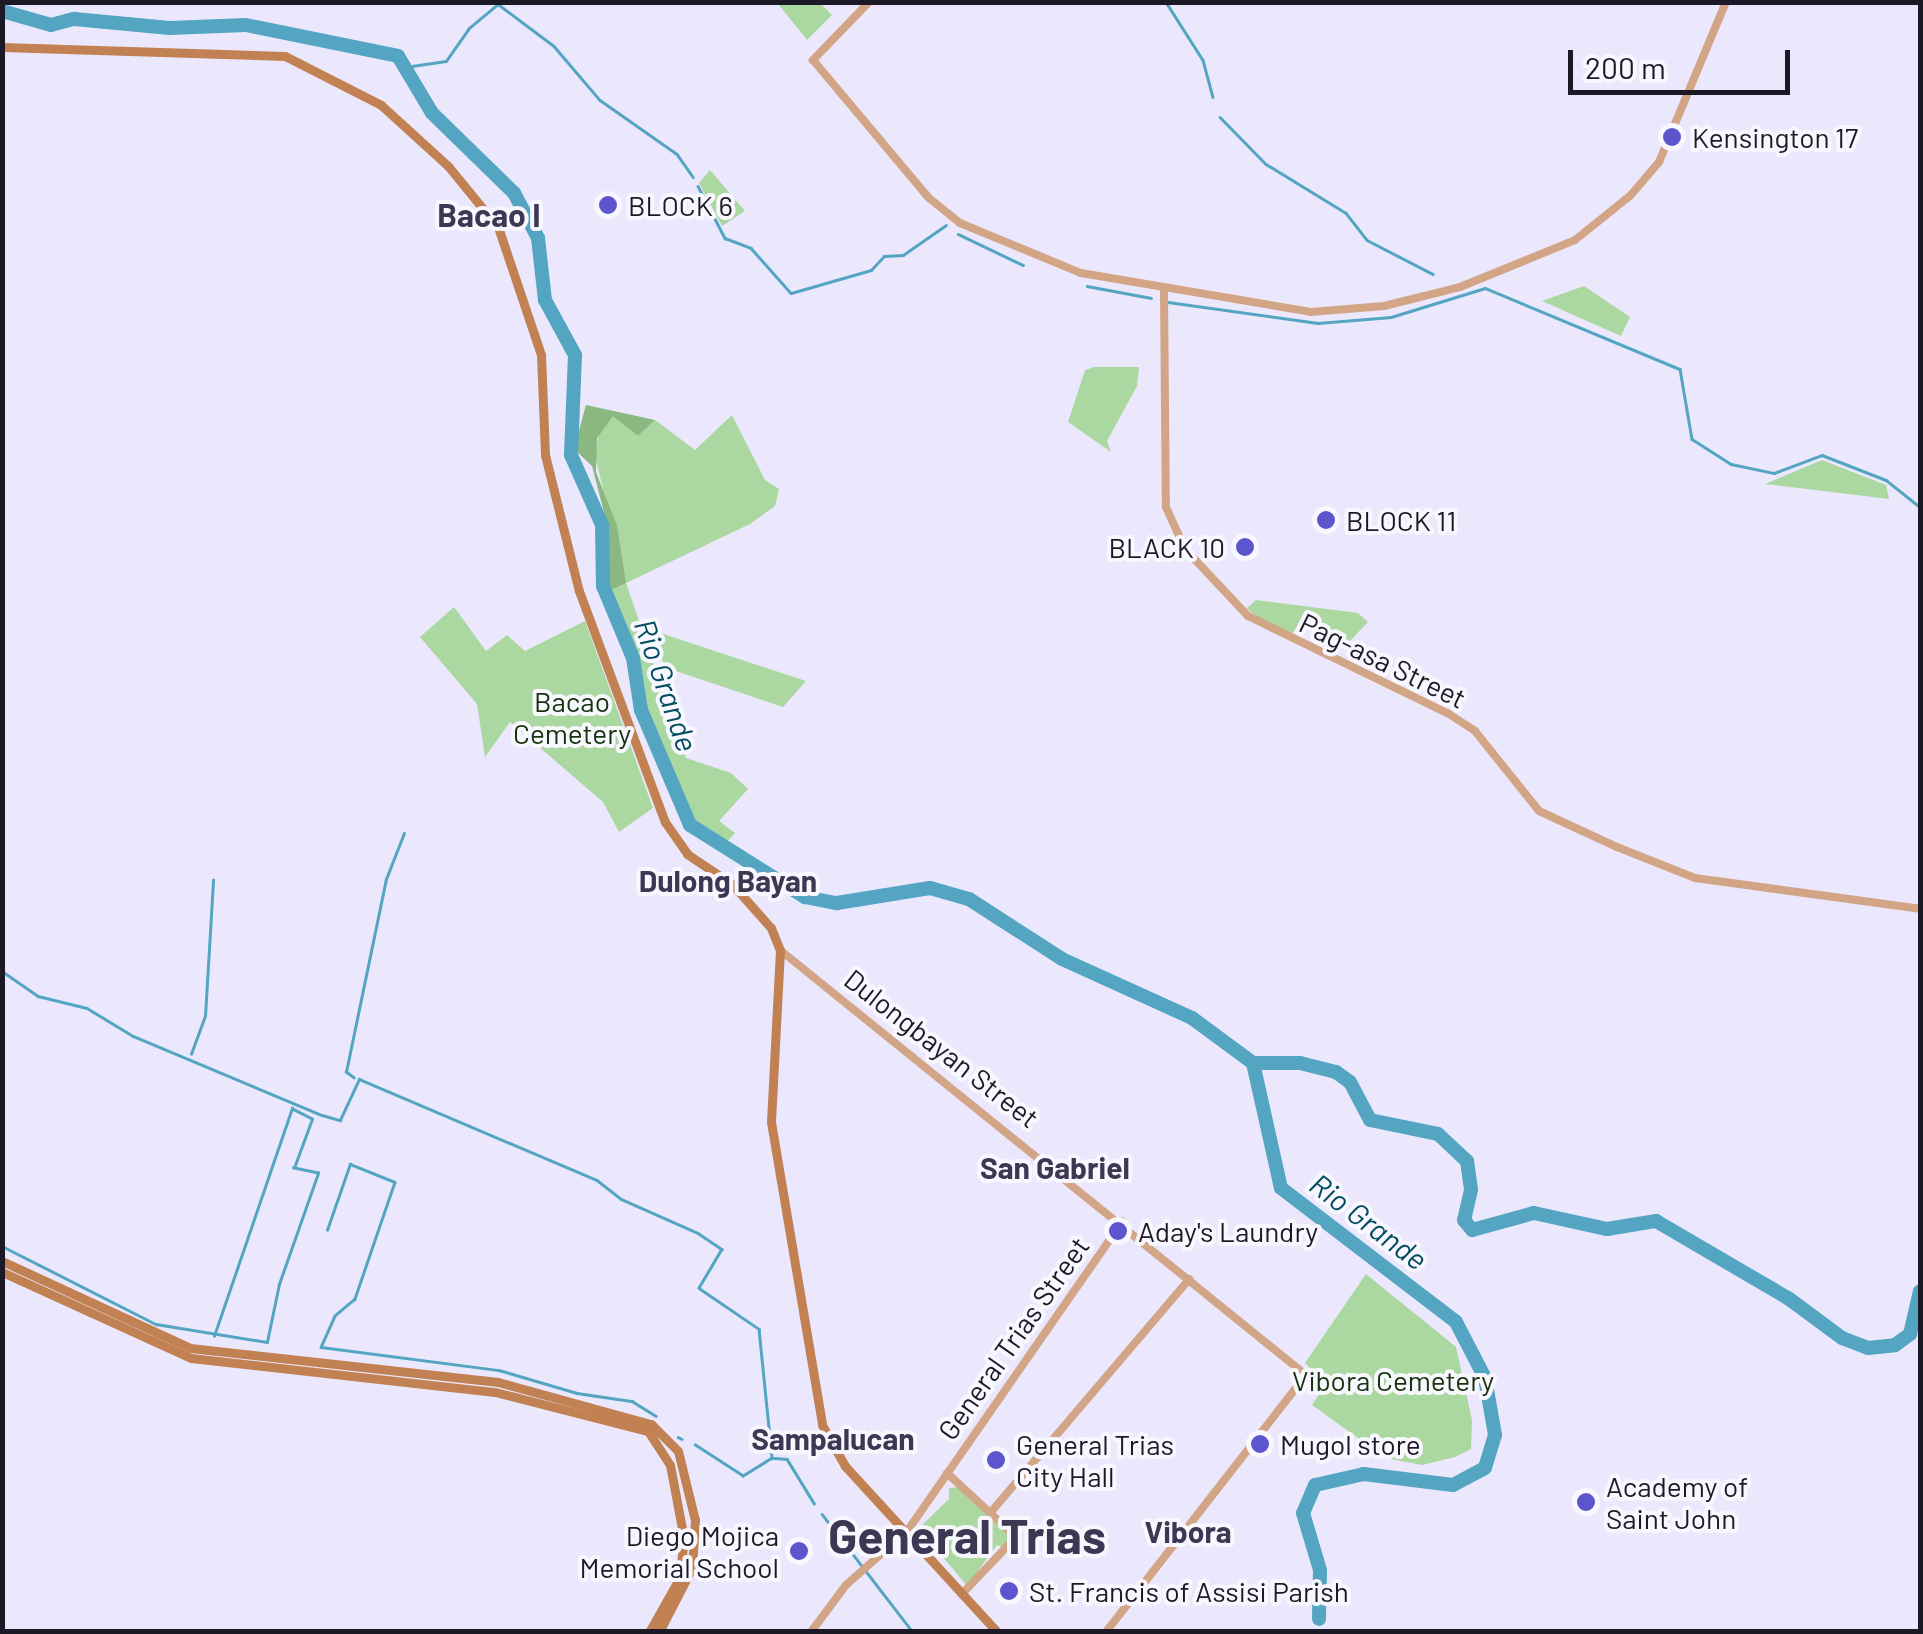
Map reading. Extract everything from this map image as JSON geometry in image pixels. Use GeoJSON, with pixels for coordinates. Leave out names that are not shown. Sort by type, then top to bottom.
{"type":"FeatureCollection","features":[{"type":"Feature","properties":{"kind":"main road"},"geometry":{"type":"LineString","coordinates":[[2,47],[285,56],[381,104],[487,211],[503,238],[540,355],[544,455],[579,591],[664,822],[687,854],[732,884],[770,928],[780,950],[771,1122],[822,1425],[845,1466],[908,1530],[997,1632]]}},
{"type":"Feature","properties":{"kind":"main road"},"geometry":{"type":"LineString","coordinates":[[2,1260],[190,1348],[498,1382],[652,1424],[678,1451],[695,1520],[692,1568],[659,1632]]}},
{"type":"Feature","properties":{"kind":"main road"},"geometry":{"type":"LineString","coordinates":[[2,1272],[191,1358],[496,1392],[648,1431],[670,1465],[684,1539],[679,1579],[648,1632]]}},
{"type":"Feature","properties":{"kind":"street"},"geometry":{"type":"LineString","coordinates":[[869,2],[813,60],[929,198],[960,223],[1050,264],[1164,291],[1311,312],[1349,310],[1460,287],[1544,257],[1604,218],[1659,162],[1726,2]]}},
{"type":"Feature","properties":{"kind":"street","name":"Pag-asa Street"},"geometry":{"type":"LineString","coordinates":[[1164,291],[1166,507],[1185,549],[1248,616],[1449,714],[1474,731],[1538,811],[1582,832],[1695,878],[1920,909]]}},
{"type":"Feature","properties":{"kind":"street","name":"Dulongbayan Street"},"geometry":{"type":"LineString","coordinates":[[780,950],[1122,1221],[1306,1375],[1111,1630]]}},
{"type":"Feature","properties":{"kind":"street","name":"General Trias Street"},"geometry":{"type":"LineString","coordinates":[[811,1632],[908,1530],[1122,1221]]}},
{"type":"Feature","properties":{"kind":"street"},"geometry":{"type":"LineString","coordinates":[[991,1512],[1189,1280]]}},
{"type":"Feature","properties":{"kind":"street"},"geometry":{"type":"LineString","coordinates":[[947,1473],[991,1512],[1016,1541],[962,1594]]}},
{"type":"Feature","properties":{"kind":"green space"},"geometry":{"type":"Polygon","coordinates":[[[820,3],[832,15],[807,40],[779,5],[820,3]]]}},
{"type":"Feature","properties":{"kind":"green space"},"geometry":{"type":"Polygon","coordinates":[[[710,170],[745,211],[722,226],[699,183],[710,170]]]}},
{"type":"Feature","properties":{"kind":"green space"},"geometry":{"type":"Polygon","coordinates":[[[1584,286],[1630,317],[1621,336],[1542,301],[1584,286]]]}},
{"type":"Feature","properties":{"kind":"green space"},"geometry":{"type":"Polygon","coordinates":[[[1139,367],[1137,386],[1107,441],[1111,452],[1068,422],[1085,370],[1139,367]]]}},
{"type":"Feature","properties":{"kind":"green space"},"geometry":{"type":"Polygon","coordinates":[[[586,405],[655,420],[638,436],[613,416],[597,438],[596,472],[617,526],[626,583],[612,590],[605,573],[606,520],[592,466],[574,449],[586,405]]]}},
{"type":"Feature","properties":{"kind":"green space"},"geometry":{"type":"Polygon","coordinates":[[[614,415],[638,436],[655,420],[695,450],[732,415],[765,480],[779,489],[775,506],[750,524],[626,583],[595,456],[599,432],[614,415]]]}},
{"type":"Feature","properties":{"kind":"green space"},"geometry":{"type":"Polygon","coordinates":[[[1822,460],[1886,485],[1889,499],[1765,484],[1822,460]]]}},
{"type":"Feature","properties":{"kind":"green space"},"geometry":{"type":"Polygon","coordinates":[[[626,583],[686,758],[731,773],[748,789],[719,821],[735,833],[727,842],[694,820],[685,806],[646,710],[637,655],[612,590],[626,583]]]}},
{"type":"Feature","properties":{"kind":"green space"},"geometry":{"type":"Polygon","coordinates":[[[1256,600],[1358,613],[1368,622],[1348,643],[1303,617],[1291,636],[1247,608],[1256,600]]]}},
{"type":"Feature","properties":{"kind":"green space","name":"Bacao Cemetery"},"geometry":{"type":"Polygon","coordinates":[[[454,607],[486,651],[507,635],[525,651],[585,621],[653,808],[619,832],[603,802],[510,722],[485,757],[477,704],[420,637],[454,607]]]}},
{"type":"Feature","properties":{"kind":"green space"},"geometry":{"type":"Polygon","coordinates":[[[654,631],[806,681],[783,707],[664,667],[654,631]]]}},
{"type":"Feature","properties":{"kind":"green space","name":"Vibora Cemetery"},"geometry":{"type":"Polygon","coordinates":[[[1366,1274],[1456,1347],[1472,1420],[1471,1449],[1422,1465],[1386,1458],[1312,1405],[1326,1384],[1305,1363],[1366,1274]]]}},
{"type":"Feature","properties":{"kind":"green space"},"geometry":{"type":"Polygon","coordinates":[[[961,1487],[1013,1537],[1006,1549],[997,1545],[967,1586],[919,1528],[949,1499],[949,1488],[961,1487]]]}},
{"type":"Feature","properties":{"kind":"waterway"},"geometry":{"type":"LineString","coordinates":[[1166,2],[1203,60],[1213,97]]}},
{"type":"Feature","properties":{"kind":"waterway"},"geometry":{"type":"LineString","coordinates":[[405,67],[446,61],[468,29],[498,4],[554,46],[600,100],[677,154],[693,177]]}},
{"type":"Feature","properties":{"kind":"waterway","name":"Rio Grande"},"geometry":{"type":"LineString","coordinates":[[2,11],[51,25],[74,19],[170,28],[246,25],[398,56],[432,113],[514,193],[538,238],[545,300],[575,355],[571,455],[602,525],[603,586],[633,658],[641,710],[690,825],[805,897],[837,903],[930,888],[969,899],[1062,959],[1192,1018],[1253,1063],[1281,1188],[1456,1322],[1485,1378],[1495,1435],[1485,1468],[1453,1485],[1364,1474],[1315,1485],[1303,1513],[1320,1570],[1319,1619]]}},
{"type":"Feature","properties":{"kind":"waterway"},"geometry":{"type":"LineString","coordinates":[[1220,117],[1266,164],[1346,213],[1367,240],[1433,274]]}},
{"type":"Feature","properties":{"kind":"waterway"},"geometry":{"type":"LineString","coordinates":[[698,186],[725,238],[751,248],[791,293],[871,270],[884,256],[903,255],[946,225]]}},
{"type":"Feature","properties":{"kind":"waterway"},"geometry":{"type":"LineString","coordinates":[[958,234],[1023,265]]}},
{"type":"Feature","properties":{"kind":"waterway"},"geometry":{"type":"LineString","coordinates":[[1087,286],[1151,298]]}},
{"type":"Feature","properties":{"kind":"waterway"},"geometry":{"type":"LineString","coordinates":[[1168,302],[1318,323],[1391,317],[1485,288],[1680,369],[1692,439],[1731,464],[1774,473],[1822,455],[1886,480],[1920,507]]}},
{"type":"Feature","properties":{"kind":"waterway"},"geometry":{"type":"LineString","coordinates":[[354,1078],[346,1072],[386,879],[404,833]]}},
{"type":"Feature","properties":{"kind":"waterway"},"geometry":{"type":"LineString","coordinates":[[191,1054],[205,1016],[213,880]]}},
{"type":"Feature","properties":{"kind":"waterway"},"geometry":{"type":"LineString","coordinates":[[2,971],[38,996],[87,1008],[133,1036],[322,1115],[340,1120],[359,1079],[597,1180],[621,1199],[698,1233],[722,1249],[699,1288],[759,1329],[772,1458],[743,1476],[695,1445]]}},
{"type":"Feature","properties":{"kind":"waterway"},"geometry":{"type":"LineString","coordinates":[[1253,1063],[1300,1063],[1336,1072],[1350,1082],[1370,1120],[1438,1134],[1467,1161],[1471,1190],[1464,1220],[1472,1230],[1534,1213],[1607,1229],[1656,1221],[1788,1298],[1842,1338],[1868,1348],[1895,1345],[1910,1334],[1920,1291]]}},
{"type":"Feature","properties":{"kind":"waterway"},"geometry":{"type":"LineString","coordinates":[[214,1336],[292,1108]]}},
{"type":"Feature","properties":{"kind":"waterway"},"geometry":{"type":"LineString","coordinates":[[2,1246],[156,1324],[267,1342],[279,1284],[318,1173],[294,1168],[312,1119],[292,1109]]}},
{"type":"Feature","properties":{"kind":"waterway"},"geometry":{"type":"LineString","coordinates":[[327,1230],[350,1164],[395,1182],[355,1299],[335,1316],[321,1347],[499,1370],[577,1393],[632,1401],[656,1416]]}},
{"type":"Feature","properties":{"kind":"waterway"},"geometry":{"type":"LineString","coordinates":[[678,1437],[682,1439]]}},
{"type":"Feature","properties":{"kind":"waterway"},"geometry":{"type":"LineString","coordinates":[[774,1458],[787,1459],[814,1503]]}},
{"type":"Feature","properties":{"kind":"waterway"},"geometry":{"type":"LineString","coordinates":[[822,1514],[913,1632]]}},
{"type":"Feature","properties":{"kind":"place","name":"Kensington 17"},"geometry":{"type":"Point","coordinates":[1672,137]}},
{"type":"Feature","properties":{"kind":"place","name":"BLOCK 6"},"geometry":{"type":"Point","coordinates":[608,205]}},
{"type":"Feature","properties":{"kind":"place","name":"BLOCK 11"},"geometry":{"type":"Point","coordinates":[1326,520]}},
{"type":"Feature","properties":{"kind":"place","name":"BLACK 10"},"geometry":{"type":"Point","coordinates":[1245,547]}},
{"type":"Feature","properties":{"kind":"place","name":"Aday's Laundry"},"geometry":{"type":"Point","coordinates":[1118,1231]}},
{"type":"Feature","properties":{"kind":"place","name":"Mugol store"},"geometry":{"type":"Point","coordinates":[1260,1444]}},
{"type":"Feature","properties":{"kind":"place","name":"General Trias City Hall"},"geometry":{"type":"Point","coordinates":[996,1460]}},
{"type":"Feature","properties":{"kind":"place","name":"Academy of Saint John"},"geometry":{"type":"Point","coordinates":[1586,1502]}},
{"type":"Feature","properties":{"kind":"place","name":"Diego Mojica Memorial School"},"geometry":{"type":"Point","coordinates":[799,1551]}},
{"type":"Feature","properties":{"kind":"place","name":"St. Francis of Assisi Parish"},"geometry":{"type":"Point","coordinates":[1009,1591]}},
{"type":"Feature","properties":{"kind":"district","name":"Bacao I"},"geometry":{"type":"Point","coordinates":[489,214]}},
{"type":"Feature","properties":{"kind":"district","name":"Dulong Bayan"},"geometry":{"type":"Point","coordinates":[728,880]}},
{"type":"Feature","properties":{"kind":"district","name":"San Gabriel"},"geometry":{"type":"Point","coordinates":[1055,1167]}},
{"type":"Feature","properties":{"kind":"district","name":"Sampalucan"},"geometry":{"type":"Point","coordinates":[833,1438]}},
{"type":"Feature","properties":{"kind":"district","name":"Vibora"},"geometry":{"type":"Point","coordinates":[1188,1531]}},
{"type":"Feature","properties":{"kind":"district","name":"General Trias"},"geometry":{"type":"Point","coordinates":[967,1536]}}]}
